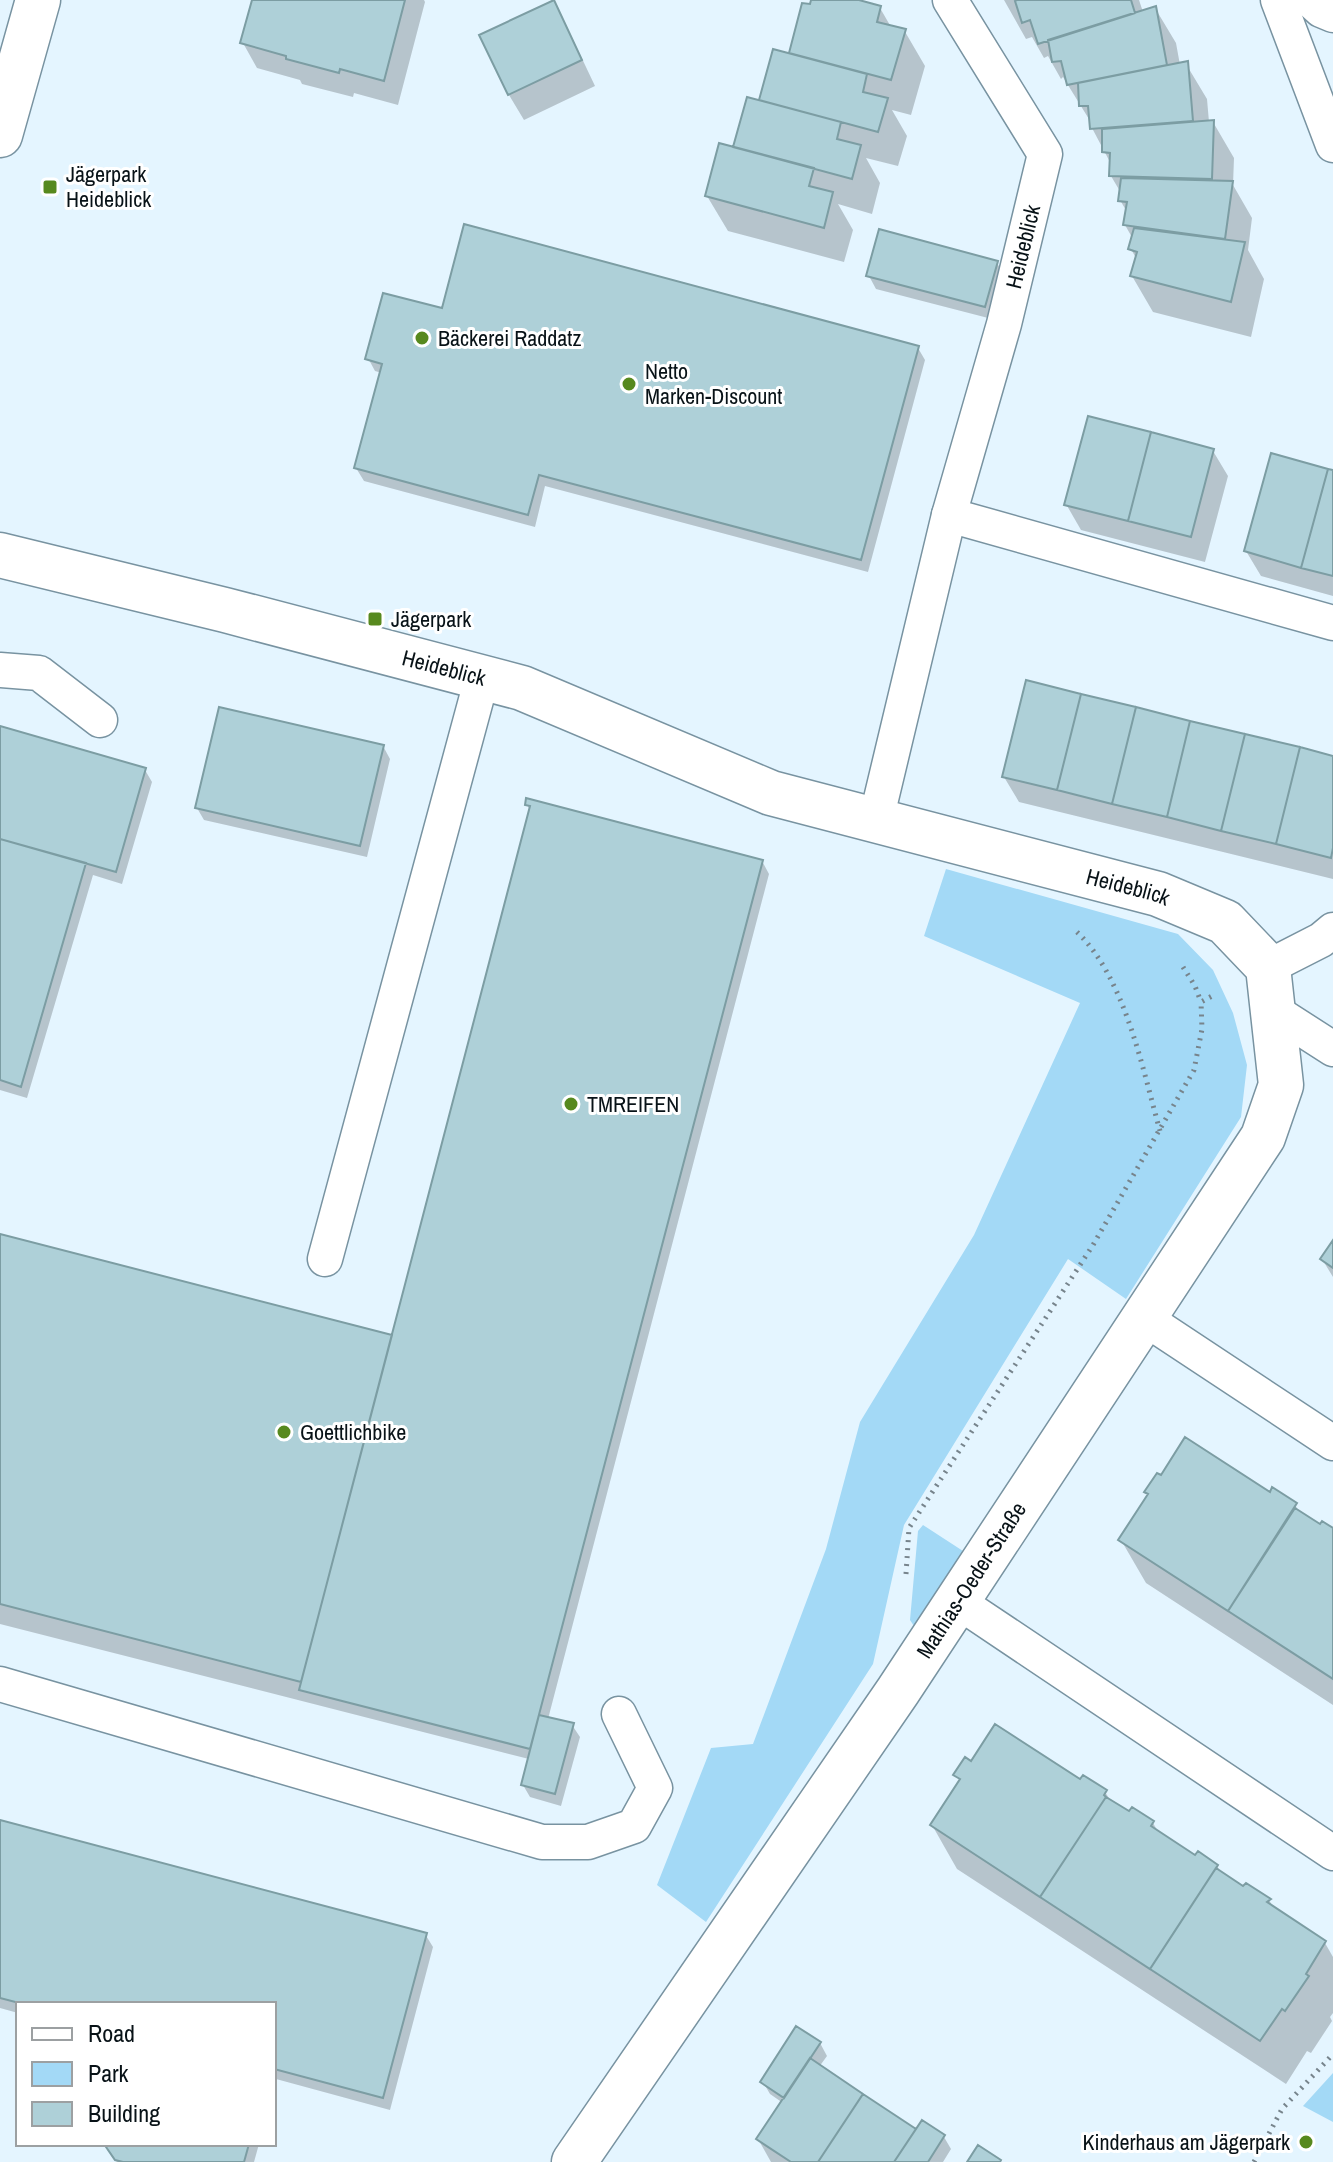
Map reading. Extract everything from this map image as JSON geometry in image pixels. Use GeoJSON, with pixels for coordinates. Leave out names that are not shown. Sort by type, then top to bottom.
{"type":"FeatureCollection","features":[{"type":"Feature","properties":{"kind":"street"},"geometry":{"type":"LineString","coordinates":[[0,135],[38,0]]}},
{"type":"Feature","properties":{"kind":"street","name":"Heideblick"},"geometry":{"type":"LineString","coordinates":[[0,555],[522,688],[771,793],[1158,894],[1225,922],[1268,967]]}},
{"type":"Feature","properties":{"kind":"street","name":"Mathias-Oeder-Straße"},"geometry":{"type":"LineString","coordinates":[[574,2162],[898,1691],[1263,1137],[1281,1085],[1268,967]]}},
{"type":"Feature","properties":{"kind":"lane","name":"Heideblick"},"geometry":{"type":"LineString","coordinates":[[876,820],[949,515],[1004,324],[1045,154],[950,0]]}},
{"type":"Feature","properties":{"kind":"lane"},"geometry":{"type":"LineString","coordinates":[[1278,0],[1333,145]]}},
{"type":"Feature","properties":{"kind":"lane"},"geometry":{"type":"LineString","coordinates":[[1310,0],[1333,15]]}},
{"type":"Feature","properties":{"kind":"lane"},"geometry":{"type":"LineString","coordinates":[[949,515],[1333,623]]}},
{"type":"Feature","properties":{"kind":"lane"},"geometry":{"type":"LineString","coordinates":[[0,670],[39,673],[100,720]]}},
{"type":"Feature","properties":{"kind":"lane"},"geometry":{"type":"LineString","coordinates":[[325,1259],[482,678]]}},
{"type":"Feature","properties":{"kind":"lane"},"geometry":{"type":"LineString","coordinates":[[1268,967],[1321,940],[1333,930]]}},
{"type":"Feature","properties":{"kind":"lane"},"geometry":{"type":"LineString","coordinates":[[1274,1011],[1333,1049]]}},
{"type":"Feature","properties":{"kind":"lane"},"geometry":{"type":"LineString","coordinates":[[1144,1318],[1333,1443]]}},
{"type":"Feature","properties":{"kind":"lane"},"geometry":{"type":"LineString","coordinates":[[957,1601],[1333,1853]]}},
{"type":"Feature","properties":{"kind":"lane"},"geometry":{"type":"LineString","coordinates":[[0,1684],[542,1842],[588,1842],[634,1826],[655,1788],[619,1714]]}},
{"type":"Feature","properties":{"kind":"path"},"geometry":{"type":"LineString","coordinates":[[1071,925],[1087,941],[1118,991],[1160,1131]]}},
{"type":"Feature","properties":{"kind":"path"},"geometry":{"type":"LineString","coordinates":[[905,1588],[909,1528],[1093,1245],[1194,1070],[1202,1029],[1201,1002],[1268,967]]}},
{"type":"Feature","properties":{"kind":"path"},"geometry":{"type":"LineString","coordinates":[[1254,2162],[1282,2109],[1333,2054]]}},
{"type":"Feature","properties":{"kind":"green space"},"geometry":{"type":"Polygon","coordinates":[[[946,869],[1178,934],[1213,970],[1233,1013],[1247,1065],[1241,1117],[1126,1299],[1068,1259],[904,1525],[873,1664],[706,1922],[657,1885],[711,1748],[753,1744],[826,1549],[860,1422],[974,1235],[1080,1003],[924,936],[946,869]]]}},
{"type":"Feature","properties":{"kind":"green space"},"geometry":{"type":"Polygon","coordinates":[[[923,1525],[963,1551],[914,1626],[910,1620],[918,1531],[923,1525]]]}},
{"type":"Feature","properties":{"kind":"green space"},"geometry":{"type":"Polygon","coordinates":[[[1333,2073],[1333,2122],[1303,2106],[1333,2073]]]}},
{"type":"Feature","properties":{"kind":"building"},"geometry":{"type":"Polygon","coordinates":[[[252,0],[405,0],[384,81],[340,69],[339,73],[240,43],[252,0]]]}},
{"type":"Feature","properties":{"kind":"building"},"geometry":{"type":"Polygon","coordinates":[[[554,0],[582,60],[508,95],[479,35],[554,0]]]}},
{"type":"Feature","properties":{"kind":"building"},"geometry":{"type":"Polygon","coordinates":[[[811,0],[859,0],[881,6],[877,22],[906,29],[891,80],[789,53],[802,3],[810,4],[811,0]]]}},
{"type":"Feature","properties":{"kind":"building"},"geometry":{"type":"Polygon","coordinates":[[[1017,0],[1131,0],[1135,13],[1038,44],[1030,20],[1022,23],[1017,0]]]}},
{"type":"Feature","properties":{"kind":"building"},"geometry":{"type":"Polygon","coordinates":[[[1156,6],[1167,65],[1067,85],[1061,61],[1052,62],[1048,40],[1156,6]]]}},
{"type":"Feature","properties":{"kind":"building"},"geometry":{"type":"Polygon","coordinates":[[[773,49],[867,74],[863,92],[888,98],[878,132],[759,100],[773,49]]]}},
{"type":"Feature","properties":{"kind":"building"},"geometry":{"type":"Polygon","coordinates":[[[1188,61],[1193,121],[1090,129],[1088,106],[1079,106],[1078,83],[1188,61]]]}},
{"type":"Feature","properties":{"kind":"building"},"geometry":{"type":"Polygon","coordinates":[[[747,97],[841,122],[837,139],[861,145],[852,179],[733,147],[747,97]]]}},
{"type":"Feature","properties":{"kind":"building"},"geometry":{"type":"Polygon","coordinates":[[[1214,120],[1212,179],[1109,176],[1110,153],[1102,152],[1102,129],[1214,120]]]}},
{"type":"Feature","properties":{"kind":"building"},"geometry":{"type":"Polygon","coordinates":[[[719,143],[814,168],[809,186],[833,192],[824,228],[705,196],[719,143]]]}},
{"type":"Feature","properties":{"kind":"building"},"geometry":{"type":"Polygon","coordinates":[[[1121,178],[1233,181],[1225,239],[1123,225],[1127,202],[1118,201],[1121,178]]]}},
{"type":"Feature","properties":{"kind":"building"},"geometry":{"type":"Polygon","coordinates":[[[464,224],[919,346],[861,560],[539,475],[528,515],[354,468],[382,364],[365,359],[383,293],[442,308],[464,224]]]}},
{"type":"Feature","properties":{"kind":"building"},"geometry":{"type":"Polygon","coordinates":[[[1134,228],[1245,242],[1231,302],[1130,276],[1137,252],[1128,249],[1134,228]]]}},
{"type":"Feature","properties":{"kind":"building"},"geometry":{"type":"Polygon","coordinates":[[[879,229],[998,261],[985,307],[866,276],[879,229]]]}},
{"type":"Feature","properties":{"kind":"building"},"geometry":{"type":"Polygon","coordinates":[[[1088,416],[1151,432],[1128,521],[1064,505],[1088,416]]]}},
{"type":"Feature","properties":{"kind":"building"},"geometry":{"type":"Polygon","coordinates":[[[1151,432],[1214,449],[1191,537],[1128,521],[1151,432]]]}},
{"type":"Feature","properties":{"kind":"building"},"geometry":{"type":"Polygon","coordinates":[[[1271,453],[1328,469],[1301,568],[1244,551],[1271,453]]]}},
{"type":"Feature","properties":{"kind":"building"},"geometry":{"type":"Polygon","coordinates":[[[1328,469],[1333,470],[1333,576],[1301,568],[1328,469]]]}},
{"type":"Feature","properties":{"kind":"building"},"geometry":{"type":"Polygon","coordinates":[[[1026,680],[1081,694],[1057,790],[1002,777],[1026,680]]]}},
{"type":"Feature","properties":{"kind":"building"},"geometry":{"type":"Polygon","coordinates":[[[1081,694],[1136,707],[1112,804],[1057,790],[1081,694]]]}},
{"type":"Feature","properties":{"kind":"building"},"geometry":{"type":"Polygon","coordinates":[[[219,707],[384,745],[360,846],[195,808],[219,707]]]}},
{"type":"Feature","properties":{"kind":"building"},"geometry":{"type":"Polygon","coordinates":[[[1136,707],[1190,721],[1167,817],[1112,804],[1136,707]]]}},
{"type":"Feature","properties":{"kind":"building"},"geometry":{"type":"Polygon","coordinates":[[[1190,721],[1245,734],[1221,831],[1167,817],[1190,721]]]}},
{"type":"Feature","properties":{"kind":"building"},"geometry":{"type":"Polygon","coordinates":[[[0,726],[146,768],[116,872],[0,839],[0,726]]]}},
{"type":"Feature","properties":{"kind":"building"},"geometry":{"type":"Polygon","coordinates":[[[1245,734],[1300,747],[1276,844],[1221,831],[1245,734]]]}},
{"type":"Feature","properties":{"kind":"building"},"geometry":{"type":"Polygon","coordinates":[[[1300,747],[1333,756],[1331,858],[1276,844],[1300,747]]]}},
{"type":"Feature","properties":{"kind":"building"},"geometry":{"type":"Polygon","coordinates":[[[526,798],[763,860],[530,1749],[299,1690],[530,806],[525,805],[526,798]]]}},
{"type":"Feature","properties":{"kind":"building"},"geometry":{"type":"Polygon","coordinates":[[[0,839],[86,863],[21,1087],[0,1080],[0,839]]]}},
{"type":"Feature","properties":{"kind":"building"},"geometry":{"type":"Polygon","coordinates":[[[0,1234],[392,1335],[301,1682],[0,1604],[0,1234]]]}},
{"type":"Feature","properties":{"kind":"building"},"geometry":{"type":"Polygon","coordinates":[[[1333,1240],[1333,1268],[1320,1259],[1333,1240]]]}},
{"type":"Feature","properties":{"kind":"building"},"geometry":{"type":"Polygon","coordinates":[[[1185,1437],[1270,1492],[1272,1487],[1297,1503],[1228,1611],[1118,1540],[1148,1494],[1144,1492],[1157,1473],[1161,1475],[1185,1437]]]}},
{"type":"Feature","properties":{"kind":"building"},"geometry":{"type":"Polygon","coordinates":[[[1295,1508],[1320,1524],[1322,1521],[1333,1528],[1333,1679],[1228,1611],[1295,1508]]]}},
{"type":"Feature","properties":{"kind":"building"},"geometry":{"type":"Polygon","coordinates":[[[539,1715],[574,1723],[555,1794],[521,1785],[539,1715]]]}},
{"type":"Feature","properties":{"kind":"building"},"geometry":{"type":"Polygon","coordinates":[[[995,1724],[1080,1779],[1083,1775],[1107,1790],[1106,1797],[1040,1897],[930,1825],[960,1779],[953,1775],[965,1757],[971,1761],[995,1724]]]}},
{"type":"Feature","properties":{"kind":"building"},"geometry":{"type":"Polygon","coordinates":[[[1106,1797],[1129,1811],[1132,1807],[1154,1821],[1151,1826],[1195,1855],[1198,1851],[1218,1865],[1150,1969],[1040,1897],[1106,1797]]]}},
{"type":"Feature","properties":{"kind":"building"},"geometry":{"type":"Polygon","coordinates":[[[0,1820],[427,1933],[383,2098],[276,2070],[276,2002],[16,2002],[0,1998],[0,1820]]]}},
{"type":"Feature","properties":{"kind":"building"},"geometry":{"type":"Polygon","coordinates":[[[1216,1868],[1243,1886],[1246,1883],[1271,1899],[1267,1902],[1326,1941],[1306,1974],[1309,1976],[1260,2041],[1150,1969],[1216,1868]]]}},
{"type":"Feature","properties":{"kind":"building"},"geometry":{"type":"Polygon","coordinates":[[[796,2026],[821,2042],[784,2098],[760,2082],[796,2026]]]}},
{"type":"Feature","properties":{"kind":"building"},"geometry":{"type":"Polygon","coordinates":[[[810,2058],[863,2094],[818,2162],[791,2162],[756,2139],[810,2058]]]}},
{"type":"Feature","properties":{"kind":"building"},"geometry":{"type":"Polygon","coordinates":[[[863,2094],[916,2129],[894,2162],[818,2162],[863,2094]]]}},
{"type":"Feature","properties":{"kind":"building"},"geometry":{"type":"Polygon","coordinates":[[[922,2120],[945,2135],[928,2162],[894,2162],[922,2120]]]}},
{"type":"Feature","properties":{"kind":"building"},"geometry":{"type":"Polygon","coordinates":[[[978,2145],[1001,2160],[1000,2162],[967,2162],[978,2145]]]}},
{"type":"Feature","properties":{"kind":"building"},"geometry":{"type":"Polygon","coordinates":[[[105,2146],[248,2146],[244,2162],[115,2160],[105,2146]]]}},
{"type":"Feature","properties":{"kind":"place","name":"Jägerpark Heideblick"},"geometry":{"type":"Point","coordinates":[50,187]}},
{"type":"Feature","properties":{"kind":"place","name":"Bäckerei Raddatz"},"geometry":{"type":"Point","coordinates":[422,338]}},
{"type":"Feature","properties":{"kind":"place","name":"Netto Marken-Discount"},"geometry":{"type":"Point","coordinates":[629,384]}},
{"type":"Feature","properties":{"kind":"place","name":"Jägerpark"},"geometry":{"type":"Point","coordinates":[375,619]}},
{"type":"Feature","properties":{"kind":"place","name":"TMREIFEN"},"geometry":{"type":"Point","coordinates":[571,1104]}},
{"type":"Feature","properties":{"kind":"place","name":"Goettlichbike"},"geometry":{"type":"Point","coordinates":[284,1432]}},
{"type":"Feature","properties":{"kind":"place","name":"Kinderhaus am Jägerpark"},"geometry":{"type":"Point","coordinates":[1306,2142]}}]}
